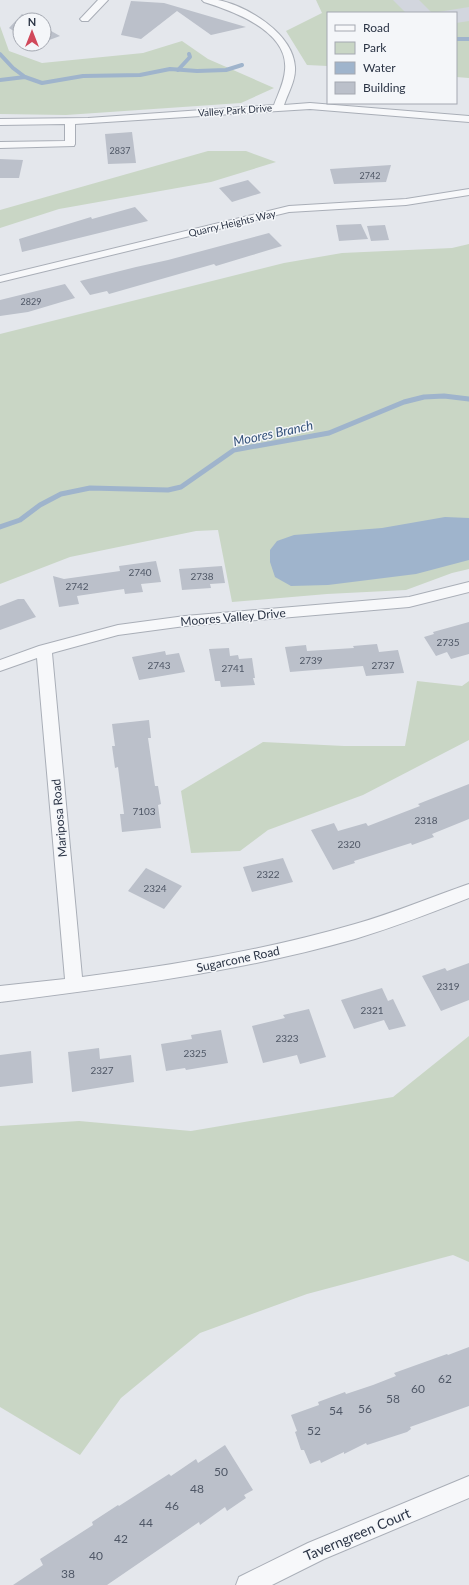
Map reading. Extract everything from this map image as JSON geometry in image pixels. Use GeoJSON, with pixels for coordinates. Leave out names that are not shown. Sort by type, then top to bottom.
{"type":"FeatureCollection","features":[{"type":"Feature","properties":{"kind":"street"},"geometry":{"type":"LineString","coordinates":[[85,19],[103,0]]}},
{"type":"Feature","properties":{"kind":"street"},"geometry":{"type":"LineString","coordinates":[[207,0],[250,17],[264,26],[280,41],[285,49],[290,67],[288,78],[278,107]]}},
{"type":"Feature","properties":{"kind":"street","name":"Valley Park Drive"},"geometry":{"type":"LineString","coordinates":[[0,122],[70,122],[310,106],[469,119]]}},
{"type":"Feature","properties":{"kind":"street"},"geometry":{"type":"LineString","coordinates":[[0,145],[70,144],[70,122]]}},
{"type":"Feature","properties":{"kind":"street","name":"Quarry Heights Way"},"geometry":{"type":"LineString","coordinates":[[0,279],[289,209],[406,202],[469,192]]}},
{"type":"Feature","properties":{"kind":"street","name":"Moores Valley Drive"},"geometry":{"type":"LineString","coordinates":[[0,666],[44,650],[118,630],[148,625],[395,603],[440,595],[469,587]]}},
{"type":"Feature","properties":{"kind":"street","name":"Mariposa Road"},"geometry":{"type":"LineString","coordinates":[[44,650],[74,986]]}},
{"type":"Feature","properties":{"kind":"street","name":"Sugarcone Road"},"geometry":{"type":"LineString","coordinates":[[0,994],[74,986],[166,973],[255,957],[385,922],[469,891]]}},
{"type":"Feature","properties":{"kind":"street","name":"Taverngreen Court"},"geometry":{"type":"LineString","coordinates":[[247,1585],[316,1551],[469,1487]]}},
{"type":"Feature","properties":{"kind":"shaded area"},"geometry":{"type":"Polygon","coordinates":[[[327,0],[469,0],[469,49],[457,50],[457,12],[335,12],[327,0]]]}},
{"type":"Feature","properties":{"kind":"green space"},"geometry":{"type":"Polygon","coordinates":[[[316,0],[393,0],[405,12],[327,12],[327,66],[307,65],[286,31],[322,13],[316,0]]]}},
{"type":"Feature","properties":{"kind":"green space"},"geometry":{"type":"Polygon","coordinates":[[[419,0],[469,0],[469,7],[431,12],[419,0]]]}},
{"type":"Feature","properties":{"kind":"green space"},"geometry":{"type":"Polygon","coordinates":[[[469,21],[469,78],[457,77],[457,23],[469,21]]]}},
{"type":"Feature","properties":{"kind":"green space"},"geometry":{"type":"Polygon","coordinates":[[[0,26],[9,51],[42,63],[143,53],[182,41],[208,59],[274,88],[241,103],[66,115],[0,114],[0,26]]]}},
{"type":"Feature","properties":{"kind":"green space"},"geometry":{"type":"Polygon","coordinates":[[[208,151],[246,151],[276,162],[211,182],[59,209],[0,228],[0,210],[208,151]]]}},
{"type":"Feature","properties":{"kind":"green space"},"geometry":{"type":"Polygon","coordinates":[[[469,244],[469,569],[452,573],[406,590],[327,594],[232,602],[218,530],[196,531],[70,557],[0,584],[0,334],[284,263],[342,253],[452,248],[469,244]]]}},
{"type":"Feature","properties":{"kind":"green space"},"geometry":{"type":"Polygon","coordinates":[[[417,681],[462,686],[469,681],[469,740],[363,795],[268,830],[240,851],[191,853],[181,791],[263,742],[344,746],[405,746],[417,681]]]}},
{"type":"Feature","properties":{"kind":"green space"},"geometry":{"type":"Polygon","coordinates":[[[469,1036],[469,1262],[453,1255],[307,1294],[200,1333],[121,1398],[80,1455],[0,1407],[0,1126],[79,1121],[191,1131],[393,1097],[469,1036]]]}},
{"type":"Feature","properties":{"kind":"water"},"geometry":{"type":"Polygon","coordinates":[[[445,517],[469,518],[469,560],[416,574],[328,585],[291,586],[275,577],[270,562],[270,550],[277,541],[294,535],[382,528],[445,517]]]}},
{"type":"Feature","properties":{"kind":"building"},"geometry":{"type":"Polygon","coordinates":[[[131,1],[164,3],[246,27],[211,35],[177,11],[141,39],[121,35],[131,1]]]}},
{"type":"Feature","properties":{"kind":"building"},"geometry":{"type":"Polygon","coordinates":[[[52,32],[60,36],[52,39],[52,32]]]}},
{"type":"Feature","properties":{"kind":"building"},"geometry":{"type":"Polygon","coordinates":[[[132,132],[136,163],[108,164],[105,134],[132,132]]]}},
{"type":"Feature","properties":{"kind":"building"},"geometry":{"type":"Polygon","coordinates":[[[0,159],[23,160],[19,178],[0,178],[0,159]]]}},
{"type":"Feature","properties":{"kind":"building"},"geometry":{"type":"Polygon","coordinates":[[[391,165],[386,182],[334,184],[330,169],[391,165]]]}},
{"type":"Feature","properties":{"kind":"building"},"geometry":{"type":"Polygon","coordinates":[[[248,180],[261,193],[232,202],[219,188],[248,180]]]}},
{"type":"Feature","properties":{"kind":"building"},"geometry":{"type":"Polygon","coordinates":[[[135,207],[148,221],[22,252],[19,239],[91,217],[92,219],[135,207]]]}},
{"type":"Feature","properties":{"kind":"building"},"geometry":{"type":"Polygon","coordinates":[[[361,224],[368,239],[339,241],[336,225],[361,224]]]}},
{"type":"Feature","properties":{"kind":"building"},"geometry":{"type":"Polygon","coordinates":[[[385,225],[389,240],[371,241],[367,226],[385,225]]]}},
{"type":"Feature","properties":{"kind":"building"},"geometry":{"type":"Polygon","coordinates":[[[269,233],[282,246],[216,266],[214,264],[109,294],[107,291],[90,295],[80,281],[168,260],[269,233]]]}},
{"type":"Feature","properties":{"kind":"building"},"geometry":{"type":"Polygon","coordinates":[[[65,284],[75,298],[28,312],[0,316],[0,300],[65,284]]]}},
{"type":"Feature","properties":{"kind":"building"},"geometry":{"type":"Polygon","coordinates":[[[156,561],[161,582],[141,584],[143,592],[125,594],[124,589],[77,596],[79,604],[59,607],[53,576],[64,579],[120,571],[119,566],[156,561]]]}},
{"type":"Feature","properties":{"kind":"building"},"geometry":{"type":"Polygon","coordinates":[[[222,566],[225,583],[210,584],[211,588],[182,590],[179,569],[222,566]]]}},
{"type":"Feature","properties":{"kind":"building"},"geometry":{"type":"Polygon","coordinates":[[[18,599],[24,599],[36,617],[0,630],[0,606],[18,599]]]}},
{"type":"Feature","properties":{"kind":"building"},"geometry":{"type":"Polygon","coordinates":[[[469,622],[469,654],[451,659],[447,652],[436,656],[424,637],[434,634],[433,632],[469,622]]]}},
{"type":"Feature","properties":{"kind":"building"},"geometry":{"type":"Polygon","coordinates":[[[377,644],[379,652],[398,650],[404,673],[366,676],[363,666],[290,672],[285,647],[306,645],[307,651],[354,648],[353,646],[377,644]]]}},
{"type":"Feature","properties":{"kind":"building"},"geometry":{"type":"Polygon","coordinates":[[[229,648],[230,656],[238,655],[239,659],[252,658],[255,678],[253,678],[255,685],[221,687],[220,681],[215,681],[209,649],[229,648]]]}},
{"type":"Feature","properties":{"kind":"building"},"geometry":{"type":"Polygon","coordinates":[[[165,651],[166,655],[179,653],[185,672],[139,680],[132,657],[165,651]]]}},
{"type":"Feature","properties":{"kind":"building"},"geometry":{"type":"Polygon","coordinates":[[[149,720],[151,738],[148,738],[155,786],[158,786],[161,804],[158,805],[161,828],[122,832],[120,814],[124,814],[118,767],[115,768],[112,746],[115,746],[112,724],[149,720]]]}},
{"type":"Feature","properties":{"kind":"building"},"geometry":{"type":"Polygon","coordinates":[[[469,784],[469,819],[432,834],[434,837],[412,845],[411,843],[354,861],[355,863],[333,870],[311,830],[334,823],[338,831],[366,823],[368,826],[420,806],[418,804],[469,784]]]}},
{"type":"Feature","properties":{"kind":"building"},"geometry":{"type":"Polygon","coordinates":[[[283,858],[293,882],[252,892],[243,867],[283,858]]]}},
{"type":"Feature","properties":{"kind":"building"},"geometry":{"type":"Polygon","coordinates":[[[146,868],[182,886],[164,909],[128,891],[146,868]]]}},
{"type":"Feature","properties":{"kind":"building"},"geometry":{"type":"Polygon","coordinates":[[[469,963],[469,1000],[441,1011],[422,976],[445,968],[447,971],[469,963]]]}},
{"type":"Feature","properties":{"kind":"building"},"geometry":{"type":"Polygon","coordinates":[[[382,988],[388,1001],[393,999],[406,1026],[389,1030],[384,1020],[354,1029],[341,1000],[382,988]]]}},
{"type":"Feature","properties":{"kind":"building"},"geometry":{"type":"Polygon","coordinates":[[[309,1009],[326,1057],[300,1064],[297,1055],[263,1063],[252,1026],[285,1018],[283,1015],[309,1009]]]}},
{"type":"Feature","properties":{"kind":"building"},"geometry":{"type":"Polygon","coordinates":[[[221,1030],[228,1063],[186,1070],[185,1068],[166,1071],[161,1044],[192,1039],[191,1035],[221,1030]]]}},
{"type":"Feature","properties":{"kind":"building"},"geometry":{"type":"Polygon","coordinates":[[[99,1048],[100,1059],[131,1055],[134,1082],[72,1092],[68,1052],[99,1048]]]}},
{"type":"Feature","properties":{"kind":"building"},"geometry":{"type":"Polygon","coordinates":[[[31,1051],[33,1083],[0,1087],[0,1055],[31,1051]]]}},
{"type":"Feature","properties":{"kind":"building"},"geometry":{"type":"Polygon","coordinates":[[[469,1347],[469,1406],[410,1427],[411,1429],[407,1432],[367,1445],[366,1443],[321,1463],[320,1460],[310,1464],[304,1450],[301,1450],[295,1432],[297,1431],[291,1415],[319,1405],[318,1402],[345,1392],[346,1394],[373,1385],[396,1376],[394,1373],[469,1347]]]}},
{"type":"Feature","properties":{"kind":"building"},"geometry":{"type":"Polygon","coordinates":[[[225,1445],[253,1490],[244,1495],[246,1498],[227,1511],[225,1507],[200,1525],[199,1522],[107,1585],[13,1585],[43,1565],[40,1559],[93,1525],[92,1522],[169,1474],[171,1476],[196,1459],[198,1463],[225,1445]]]}},
{"type":"Feature","properties":{"kind":"waterway"},"geometry":{"type":"LineString","coordinates":[[457,39],[469,39]]}},
{"type":"Feature","properties":{"kind":"waterway"},"geometry":{"type":"LineString","coordinates":[[0,54],[13,68],[25,77]]}},
{"type":"Feature","properties":{"kind":"waterway"},"geometry":{"type":"LineString","coordinates":[[178,70],[190,57],[189,54]]}},
{"type":"Feature","properties":{"kind":"waterway"},"geometry":{"type":"LineString","coordinates":[[178,70],[197,71],[226,70],[242,65]]}},
{"type":"Feature","properties":{"kind":"waterway"},"geometry":{"type":"LineString","coordinates":[[25,77],[42,83],[83,76],[140,75],[170,69],[178,70]]}},
{"type":"Feature","properties":{"kind":"waterway"},"geometry":{"type":"LineString","coordinates":[[0,80],[25,77]]}},
{"type":"Feature","properties":{"kind":"waterway","name":"Moores Branch"},"geometry":{"type":"LineString","coordinates":[[0,527],[20,520],[40,505],[61,494],[90,488],[168,490],[181,487],[234,450],[329,433],[404,402],[424,397],[444,396],[469,399]]}}]}
